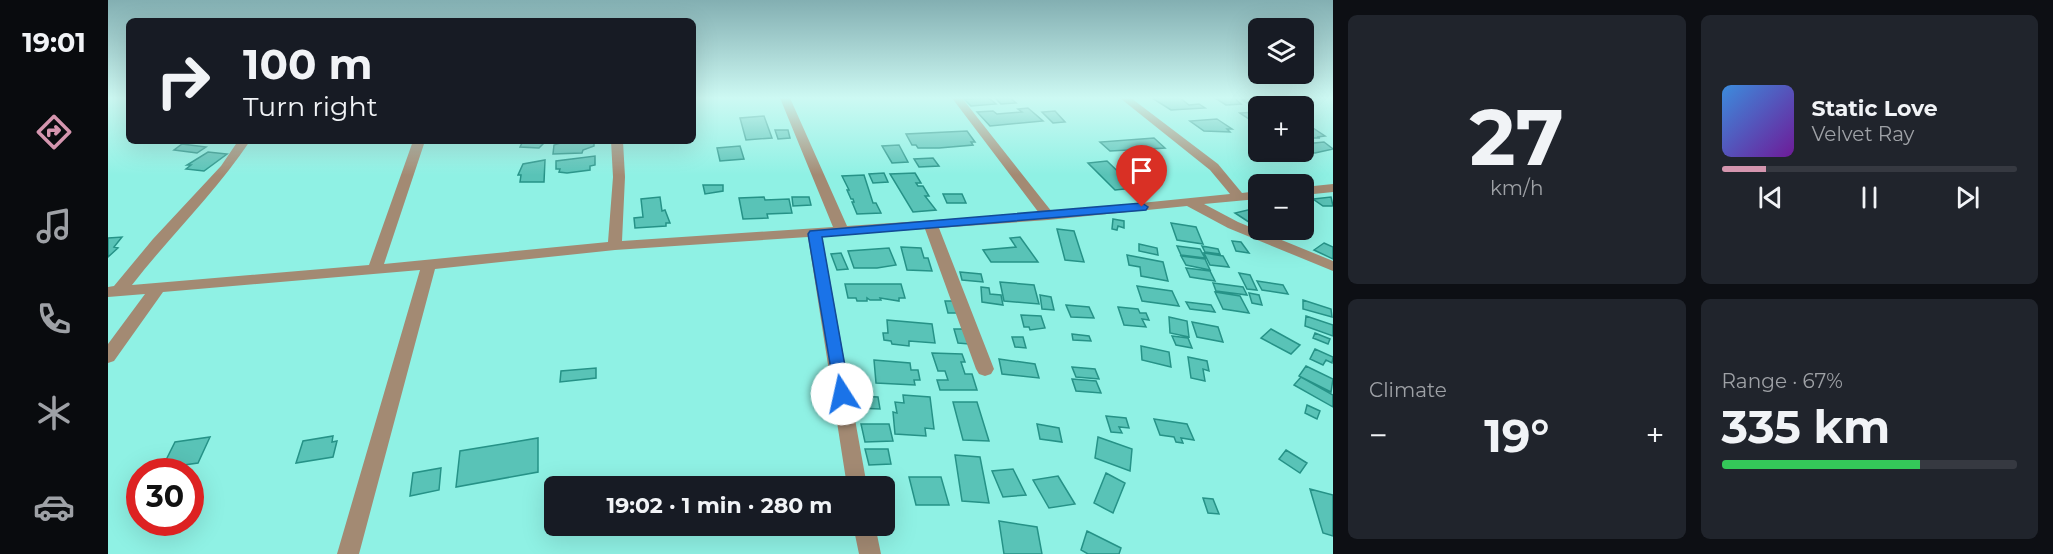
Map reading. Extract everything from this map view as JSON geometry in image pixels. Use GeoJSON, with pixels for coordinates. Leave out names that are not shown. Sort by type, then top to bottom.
{"type":"FeatureCollection","features":[{"type":"Feature","properties":{"kind":"street"},"geometry":{"type":"LineString","coordinates":[[796,124],[842,231]]}},
{"type":"Feature","properties":{"kind":"street"},"geometry":{"type":"LineString","coordinates":[[977,124],[1048,216]]}},
{"type":"Feature","properties":{"kind":"street"},"geometry":{"type":"LineString","coordinates":[[1158,124],[1214,167],[1239,197]]}},
{"type":"Feature","properties":{"kind":"street"},"geometry":{"type":"LineString","coordinates":[[114,291],[225,169],[242,144]]}},
{"type":"Feature","properties":{"kind":"street"},"geometry":{"type":"LineString","coordinates":[[375,269],[417,144]]}},
{"type":"Feature","properties":{"kind":"street"},"geometry":{"type":"LineString","coordinates":[[615,246],[619,177],[617,144]]}},
{"type":"Feature","properties":{"kind":"street"},"geometry":{"type":"LineString","coordinates":[[1314,190],[1333,188]]}},
{"type":"Feature","properties":{"kind":"street"},"geometry":{"type":"LineString","coordinates":[[114,291],[429,265],[615,246],[815,234],[1048,216],[1248,196]]}},
{"type":"Feature","properties":{"kind":"street"},"geometry":{"type":"LineString","coordinates":[[1189,202],[1242,229],[1333,266]]}},
{"type":"Feature","properties":{"kind":"street"},"geometry":{"type":"LineString","coordinates":[[931,225],[986,369]]}},
{"type":"Feature","properties":{"kind":"street"},"geometry":{"type":"LineString","coordinates":[[815,234],[855,476]]}},
{"type":"Feature","properties":{"kind":"street"},"geometry":{"type":"LineString","coordinates":[[348,554],[429,265]]}},
{"type":"Feature","properties":{"kind":"street"},"geometry":{"type":"LineString","coordinates":[[108,357],[158,288]]}},
{"type":"Feature","properties":{"kind":"street"},"geometry":{"type":"LineString","coordinates":[[866,536],[870,554]]}},
{"type":"Feature","properties":{"kind":"building"},"geometry":{"type":"Polygon","coordinates":[[[742,124],[767,124],[772,138],[746,140],[742,124]]]}},
{"type":"Feature","properties":{"kind":"building"},"geometry":{"type":"Polygon","coordinates":[[[988,124],[1013,124],[990,126],[988,124]]]}},
{"type":"Feature","properties":{"kind":"building"},"geometry":{"type":"Polygon","coordinates":[[[1194,124],[1224,124],[1232,129],[1227,129],[1230,132],[1204,131],[1194,124]]]}},
{"type":"Feature","properties":{"kind":"building"},"geometry":{"type":"Polygon","coordinates":[[[1314,129],[1325,136],[1317,137],[1320,138],[1314,138],[1314,129]]]}},
{"type":"Feature","properties":{"kind":"building"},"geometry":{"type":"Polygon","coordinates":[[[775,130],[788,130],[790,138],[778,139],[775,130]]]}},
{"type":"Feature","properties":{"kind":"building"},"geometry":{"type":"Polygon","coordinates":[[[967,131],[975,142],[971,142],[973,145],[939,148],[918,148],[912,145],[906,134],[967,131]]]}},
{"type":"Feature","properties":{"kind":"building"},"geometry":{"type":"Polygon","coordinates":[[[1154,138],[1165,148],[1110,151],[1100,142],[1154,138]]]}},
{"type":"Feature","properties":{"kind":"building"},"geometry":{"type":"Polygon","coordinates":[[[1324,142],[1333,149],[1314,153],[1314,143],[1324,142]]]}},
{"type":"Feature","properties":{"kind":"building"},"geometry":{"type":"Polygon","coordinates":[[[182,144],[206,147],[197,153],[174,150],[182,144]]]}},
{"type":"Feature","properties":{"kind":"building"},"geometry":{"type":"Polygon","coordinates":[[[522,144],[543,144],[539,148],[520,147],[522,144]]]}},
{"type":"Feature","properties":{"kind":"building"},"geometry":{"type":"Polygon","coordinates":[[[594,144],[594,146],[583,150],[582,153],[553,154],[554,145],[594,144]]]}},
{"type":"Feature","properties":{"kind":"building"},"geometry":{"type":"Polygon","coordinates":[[[899,145],[908,162],[892,163],[882,146],[899,145]]]}},
{"type":"Feature","properties":{"kind":"building"},"geometry":{"type":"Polygon","coordinates":[[[740,146],[744,159],[720,161],[717,148],[740,146]]]}},
{"type":"Feature","properties":{"kind":"building"},"geometry":{"type":"Polygon","coordinates":[[[208,152],[227,154],[204,171],[186,169],[191,165],[187,165],[208,152]]]}},
{"type":"Feature","properties":{"kind":"building"},"geometry":{"type":"Polygon","coordinates":[[[595,156],[595,165],[590,166],[590,170],[567,173],[556,169],[556,161],[595,156]]]}},
{"type":"Feature","properties":{"kind":"building"},"geometry":{"type":"Polygon","coordinates":[[[933,158],[939,166],[919,167],[914,159],[933,158]]]}},
{"type":"Feature","properties":{"kind":"building"},"geometry":{"type":"Polygon","coordinates":[[[545,160],[544,182],[520,182],[521,175],[518,175],[523,164],[545,160]]]}},
{"type":"Feature","properties":{"kind":"building"},"geometry":{"type":"Polygon","coordinates":[[[1107,161],[1135,188],[1115,190],[1088,163],[1107,161]]]}},
{"type":"Feature","properties":{"kind":"building"},"geometry":{"type":"Polygon","coordinates":[[[884,173],[888,182],[873,183],[869,174],[884,173]]]}},
{"type":"Feature","properties":{"kind":"building"},"geometry":{"type":"Polygon","coordinates":[[[915,173],[921,183],[916,183],[918,186],[923,186],[929,196],[925,196],[936,210],[913,212],[890,174],[915,173]]]}},
{"type":"Feature","properties":{"kind":"building"},"geometry":{"type":"Polygon","coordinates":[[[864,175],[873,203],[876,203],[881,213],[857,214],[842,176],[864,175]]]}},
{"type":"Feature","properties":{"kind":"building"},"geometry":{"type":"Polygon","coordinates":[[[703,185],[723,185],[723,191],[705,194],[703,185]]]}},
{"type":"Feature","properties":{"kind":"building"},"geometry":{"type":"Polygon","coordinates":[[[943,194],[962,194],[966,203],[947,203],[943,194]]]}},
{"type":"Feature","properties":{"kind":"building"},"geometry":{"type":"Polygon","coordinates":[[[660,197],[662,211],[665,210],[670,223],[666,223],[666,226],[635,228],[634,218],[643,217],[641,199],[660,197]]]}},
{"type":"Feature","properties":{"kind":"building"},"geometry":{"type":"Polygon","coordinates":[[[764,197],[765,200],[789,199],[792,213],[767,214],[768,218],[743,219],[739,198],[764,197]]]}},
{"type":"Feature","properties":{"kind":"building"},"geometry":{"type":"Polygon","coordinates":[[[792,197],[809,197],[811,205],[793,206],[792,197]]]}},
{"type":"Feature","properties":{"kind":"building"},"geometry":{"type":"Polygon","coordinates":[[[1331,197],[1333,206],[1323,206],[1314,199],[1331,197]]]}},
{"type":"Feature","properties":{"kind":"building"},"geometry":{"type":"Polygon","coordinates":[[[1248,210],[1248,221],[1235,213],[1248,210]]]}},
{"type":"Feature","properties":{"kind":"building"},"geometry":{"type":"Polygon","coordinates":[[[1113,219],[1124,221],[1124,228],[1118,226],[1117,230],[1112,229],[1113,219]]]}},
{"type":"Feature","properties":{"kind":"building"},"geometry":{"type":"Polygon","coordinates":[[[1171,223],[1196,227],[1203,244],[1177,240],[1171,223]]]}},
{"type":"Feature","properties":{"kind":"building"},"geometry":{"type":"Polygon","coordinates":[[[1057,229],[1074,231],[1084,262],[1065,260],[1057,229]]]}},
{"type":"Feature","properties":{"kind":"building"},"geometry":{"type":"Polygon","coordinates":[[[122,237],[114,247],[118,248],[108,257],[108,238],[122,237]]]}},
{"type":"Feature","properties":{"kind":"building"},"geometry":{"type":"Polygon","coordinates":[[[1020,237],[1038,262],[991,262],[983,250],[1016,247],[1010,238],[1020,237]]]}},
{"type":"Feature","properties":{"kind":"building"},"geometry":{"type":"Polygon","coordinates":[[[1232,241],[1241,242],[1249,253],[1236,251],[1232,241]]]}},
{"type":"Feature","properties":{"kind":"building"},"geometry":{"type":"Polygon","coordinates":[[[1324,243],[1333,247],[1333,259],[1314,250],[1324,243]]]}},
{"type":"Feature","properties":{"kind":"building"},"geometry":{"type":"Polygon","coordinates":[[[1139,244],[1157,248],[1158,255],[1139,251],[1139,244]]]}},
{"type":"Feature","properties":{"kind":"building"},"geometry":{"type":"Polygon","coordinates":[[[1177,246],[1200,249],[1205,258],[1181,255],[1177,246]]]}},
{"type":"Feature","properties":{"kind":"building"},"geometry":{"type":"Polygon","coordinates":[[[1202,246],[1218,249],[1220,254],[1205,252],[1202,246]]]}},
{"type":"Feature","properties":{"kind":"building"},"geometry":{"type":"Polygon","coordinates":[[[901,247],[921,248],[924,258],[928,258],[932,271],[907,270],[901,247]]]}},
{"type":"Feature","properties":{"kind":"building"},"geometry":{"type":"Polygon","coordinates":[[[889,248],[896,265],[877,268],[854,268],[848,251],[889,248]]]}},
{"type":"Feature","properties":{"kind":"building"},"geometry":{"type":"Polygon","coordinates":[[[841,253],[848,269],[837,270],[831,254],[841,253]]]}},
{"type":"Feature","properties":{"kind":"building"},"geometry":{"type":"Polygon","coordinates":[[[1204,253],[1223,256],[1229,267],[1210,265],[1204,253]]]}},
{"type":"Feature","properties":{"kind":"building"},"geometry":{"type":"Polygon","coordinates":[[[1127,255],[1163,262],[1168,281],[1141,276],[1140,267],[1129,265],[1127,255]]]}},
{"type":"Feature","properties":{"kind":"building"},"geometry":{"type":"Polygon","coordinates":[[[1181,256],[1205,259],[1210,270],[1186,265],[1181,256]]]}},
{"type":"Feature","properties":{"kind":"building"},"geometry":{"type":"Polygon","coordinates":[[[1186,268],[1210,271],[1215,281],[1190,277],[1186,268]]]}},
{"type":"Feature","properties":{"kind":"building"},"geometry":{"type":"Polygon","coordinates":[[[960,272],[981,274],[983,282],[962,280],[960,272]]]}},
{"type":"Feature","properties":{"kind":"building"},"geometry":{"type":"Polygon","coordinates":[[[1239,273],[1250,275],[1257,290],[1247,289],[1239,273]]]}},
{"type":"Feature","properties":{"kind":"building"},"geometry":{"type":"Polygon","coordinates":[[[1257,281],[1283,285],[1288,294],[1262,290],[1257,281]]]}},
{"type":"Feature","properties":{"kind":"building"},"geometry":{"type":"Polygon","coordinates":[[[1000,282],[1034,285],[1039,304],[1004,301],[1000,282]]]}},
{"type":"Feature","properties":{"kind":"building"},"geometry":{"type":"Polygon","coordinates":[[[1213,283],[1243,287],[1247,295],[1216,291],[1213,283]]]}},
{"type":"Feature","properties":{"kind":"building"},"geometry":{"type":"Polygon","coordinates":[[[845,284],[901,284],[905,298],[899,298],[899,301],[867,298],[867,301],[857,301],[856,298],[848,298],[845,284]]]}},
{"type":"Feature","properties":{"kind":"building"},"geometry":{"type":"Polygon","coordinates":[[[1137,286],[1172,291],[1179,306],[1142,301],[1137,286]]]}},
{"type":"Feature","properties":{"kind":"building"},"geometry":{"type":"Polygon","coordinates":[[[981,287],[989,288],[990,294],[1001,295],[1003,305],[982,302],[981,287]]]}},
{"type":"Feature","properties":{"kind":"building"},"geometry":{"type":"Polygon","coordinates":[[[1215,292],[1240,296],[1249,313],[1223,309],[1215,292]]]}},
{"type":"Feature","properties":{"kind":"building"},"geometry":{"type":"Polygon","coordinates":[[[1249,293],[1259,295],[1262,305],[1252,303],[1249,293]]]}},
{"type":"Feature","properties":{"kind":"building"},"geometry":{"type":"Polygon","coordinates":[[[1040,295],[1051,297],[1054,310],[1042,309],[1040,295]]]}},
{"type":"Feature","properties":{"kind":"building"},"geometry":{"type":"Polygon","coordinates":[[[1303,300],[1331,309],[1332,317],[1303,309],[1303,300]]]}},
{"type":"Feature","properties":{"kind":"building"},"geometry":{"type":"Polygon","coordinates":[[[945,301],[955,301],[957,313],[948,313],[945,301]]]}},
{"type":"Feature","properties":{"kind":"building"},"geometry":{"type":"Polygon","coordinates":[[[1186,302],[1211,305],[1215,312],[1190,309],[1186,302]]]}},
{"type":"Feature","properties":{"kind":"building"},"geometry":{"type":"Polygon","coordinates":[[[1066,305],[1089,307],[1094,318],[1071,317],[1066,305]]]}},
{"type":"Feature","properties":{"kind":"building"},"geometry":{"type":"Polygon","coordinates":[[[1118,307],[1138,309],[1140,313],[1146,313],[1149,320],[1142,319],[1146,327],[1124,325],[1118,307]]]}},
{"type":"Feature","properties":{"kind":"building"},"geometry":{"type":"Polygon","coordinates":[[[1021,315],[1041,316],[1045,328],[1030,330],[1029,327],[1024,327],[1021,315]]]}},
{"type":"Feature","properties":{"kind":"building"},"geometry":{"type":"Polygon","coordinates":[[[1306,316],[1333,325],[1333,336],[1305,326],[1306,316]]]}},
{"type":"Feature","properties":{"kind":"building"},"geometry":{"type":"Polygon","coordinates":[[[1169,317],[1187,321],[1189,337],[1170,333],[1169,317]]]}},
{"type":"Feature","properties":{"kind":"building"},"geometry":{"type":"Polygon","coordinates":[[[887,320],[932,324],[935,343],[909,341],[909,346],[892,344],[891,341],[884,340],[883,333],[888,333],[887,320]]]}},
{"type":"Feature","properties":{"kind":"building"},"geometry":{"type":"Polygon","coordinates":[[[1192,322],[1218,327],[1223,342],[1197,337],[1192,322]]]}},
{"type":"Feature","properties":{"kind":"building"},"geometry":{"type":"Polygon","coordinates":[[[954,329],[965,329],[969,344],[958,343],[954,329]]]}},
{"type":"Feature","properties":{"kind":"building"},"geometry":{"type":"Polygon","coordinates":[[[1271,329],[1300,345],[1291,354],[1261,338],[1271,329]]]}},
{"type":"Feature","properties":{"kind":"building"},"geometry":{"type":"Polygon","coordinates":[[[1315,333],[1330,339],[1328,344],[1313,338],[1315,333]]]}},
{"type":"Feature","properties":{"kind":"building"},"geometry":{"type":"Polygon","coordinates":[[[1072,334],[1089,336],[1091,341],[1073,340],[1072,334]]]}},
{"type":"Feature","properties":{"kind":"building"},"geometry":{"type":"Polygon","coordinates":[[[1172,336],[1188,338],[1192,348],[1176,345],[1172,336]]]}},
{"type":"Feature","properties":{"kind":"building"},"geometry":{"type":"Polygon","coordinates":[[[1012,337],[1023,337],[1026,348],[1015,347],[1012,337]]]}},
{"type":"Feature","properties":{"kind":"building"},"geometry":{"type":"Polygon","coordinates":[[[1141,346],[1169,352],[1171,367],[1142,360],[1141,346]]]}},
{"type":"Feature","properties":{"kind":"building"},"geometry":{"type":"Polygon","coordinates":[[[1315,349],[1333,357],[1332,363],[1326,360],[1323,365],[1310,359],[1315,349]]]}},
{"type":"Feature","properties":{"kind":"building"},"geometry":{"type":"Polygon","coordinates":[[[932,353],[962,354],[965,362],[961,362],[965,374],[972,374],[977,390],[940,390],[937,380],[948,380],[945,371],[938,371],[932,353]]]}},
{"type":"Feature","properties":{"kind":"building"},"geometry":{"type":"Polygon","coordinates":[[[1188,357],[1207,361],[1209,371],[1203,369],[1205,381],[1191,378],[1188,357]]]}},
{"type":"Feature","properties":{"kind":"building"},"geometry":{"type":"Polygon","coordinates":[[[999,359],[1035,364],[1039,378],[1002,374],[999,359]]]}},
{"type":"Feature","properties":{"kind":"building"},"geometry":{"type":"Polygon","coordinates":[[[874,360],[910,363],[911,370],[918,370],[920,380],[914,380],[915,385],[876,383],[874,360]]]}},
{"type":"Feature","properties":{"kind":"building"},"geometry":{"type":"Polygon","coordinates":[[[1306,366],[1333,379],[1331,392],[1299,376],[1306,366]]]}},
{"type":"Feature","properties":{"kind":"building"},"geometry":{"type":"Polygon","coordinates":[[[1072,367],[1095,369],[1099,379],[1076,377],[1072,367]]]}},
{"type":"Feature","properties":{"kind":"building"},"geometry":{"type":"Polygon","coordinates":[[[596,368],[596,378],[560,382],[561,371],[596,368]]]}},
{"type":"Feature","properties":{"kind":"building"},"geometry":{"type":"Polygon","coordinates":[[[1301,377],[1333,395],[1333,407],[1294,385],[1301,377]]]}},
{"type":"Feature","properties":{"kind":"building"},"geometry":{"type":"Polygon","coordinates":[[[1072,379],[1096,381],[1101,393],[1076,391],[1072,379]]]}},
{"type":"Feature","properties":{"kind":"building"},"geometry":{"type":"Polygon","coordinates":[[[903,395],[930,397],[934,429],[925,428],[926,436],[895,434],[893,412],[897,413],[895,402],[904,403],[903,395]]]}},
{"type":"Feature","properties":{"kind":"building"},"geometry":{"type":"Polygon","coordinates":[[[856,396],[878,397],[880,409],[857,408],[856,396]]]}},
{"type":"Feature","properties":{"kind":"building"},"geometry":{"type":"Polygon","coordinates":[[[953,402],[977,402],[989,441],[963,440],[953,402]]]}},
{"type":"Feature","properties":{"kind":"building"},"geometry":{"type":"Polygon","coordinates":[[[1307,405],[1320,411],[1317,419],[1305,413],[1307,405]]]}},
{"type":"Feature","properties":{"kind":"building"},"geometry":{"type":"Polygon","coordinates":[[[1106,416],[1126,418],[1129,428],[1119,427],[1122,433],[1111,432],[1106,416]]]}},
{"type":"Feature","properties":{"kind":"building"},"geometry":{"type":"Polygon","coordinates":[[[1154,419],[1187,424],[1194,440],[1181,438],[1183,443],[1176,442],[1174,437],[1160,435],[1154,419]]]}},
{"type":"Feature","properties":{"kind":"building"},"geometry":{"type":"Polygon","coordinates":[[[861,424],[889,424],[893,441],[865,442],[861,424]]]}},
{"type":"Feature","properties":{"kind":"building"},"geometry":{"type":"Polygon","coordinates":[[[1037,424],[1059,428],[1062,442],[1040,439],[1037,424]]]}},
{"type":"Feature","properties":{"kind":"building"},"geometry":{"type":"Polygon","coordinates":[[[333,436],[332,442],[337,441],[333,457],[296,463],[303,441],[333,436]]]}},
{"type":"Feature","properties":{"kind":"building"},"geometry":{"type":"Polygon","coordinates":[[[210,437],[200,458],[167,458],[175,442],[210,437]]]}},
{"type":"Feature","properties":{"kind":"building"},"geometry":{"type":"Polygon","coordinates":[[[1098,437],[1132,449],[1130,471],[1095,458],[1098,437]]]}},
{"type":"Feature","properties":{"kind":"building"},"geometry":{"type":"Polygon","coordinates":[[[538,438],[538,472],[456,487],[460,451],[538,438]]]}},
{"type":"Feature","properties":{"kind":"building"},"geometry":{"type":"Polygon","coordinates":[[[865,449],[888,449],[891,464],[869,465],[865,449]]]}},
{"type":"Feature","properties":{"kind":"building"},"geometry":{"type":"Polygon","coordinates":[[[1286,450],[1307,463],[1300,473],[1279,459],[1286,450]]]}},
{"type":"Feature","properties":{"kind":"building"},"geometry":{"type":"Polygon","coordinates":[[[955,455],[980,457],[989,503],[962,501],[955,455]]]}},
{"type":"Feature","properties":{"kind":"building"},"geometry":{"type":"Polygon","coordinates":[[[441,468],[439,490],[410,496],[413,473],[441,468]]]}},
{"type":"Feature","properties":{"kind":"building"},"geometry":{"type":"Polygon","coordinates":[[[1013,469],[1026,495],[1003,497],[992,471],[1013,469]]]}},
{"type":"Feature","properties":{"kind":"building"},"geometry":{"type":"Polygon","coordinates":[[[1106,473],[1125,483],[1113,513],[1094,503],[1106,473]]]}},
{"type":"Feature","properties":{"kind":"building"},"geometry":{"type":"Polygon","coordinates":[[[1058,476],[1075,504],[1049,508],[1033,480],[1058,476]]]}},
{"type":"Feature","properties":{"kind":"building"},"geometry":{"type":"Polygon","coordinates":[[[909,477],[941,477],[949,505],[916,505],[909,477]]]}},
{"type":"Feature","properties":{"kind":"building"},"geometry":{"type":"Polygon","coordinates":[[[1310,489],[1333,495],[1333,536],[1323,533],[1310,489]]]}},
{"type":"Feature","properties":{"kind":"building"},"geometry":{"type":"Polygon","coordinates":[[[1203,498],[1213,499],[1219,514],[1208,513],[1203,498]]]}},
{"type":"Feature","properties":{"kind":"building"},"geometry":{"type":"Polygon","coordinates":[[[999,521],[1037,527],[1042,554],[1004,554],[999,521]]]}},
{"type":"Feature","properties":{"kind":"building"},"geometry":{"type":"Polygon","coordinates":[[[1087,531],[1121,548],[1119,554],[1088,554],[1081,550],[1087,531]]]}},
{"type":"Feature","properties":{"kind":"route"},"geometry":{"type":"LineString","coordinates":[[842,394],[815,234],[1142,207]]}}]}
